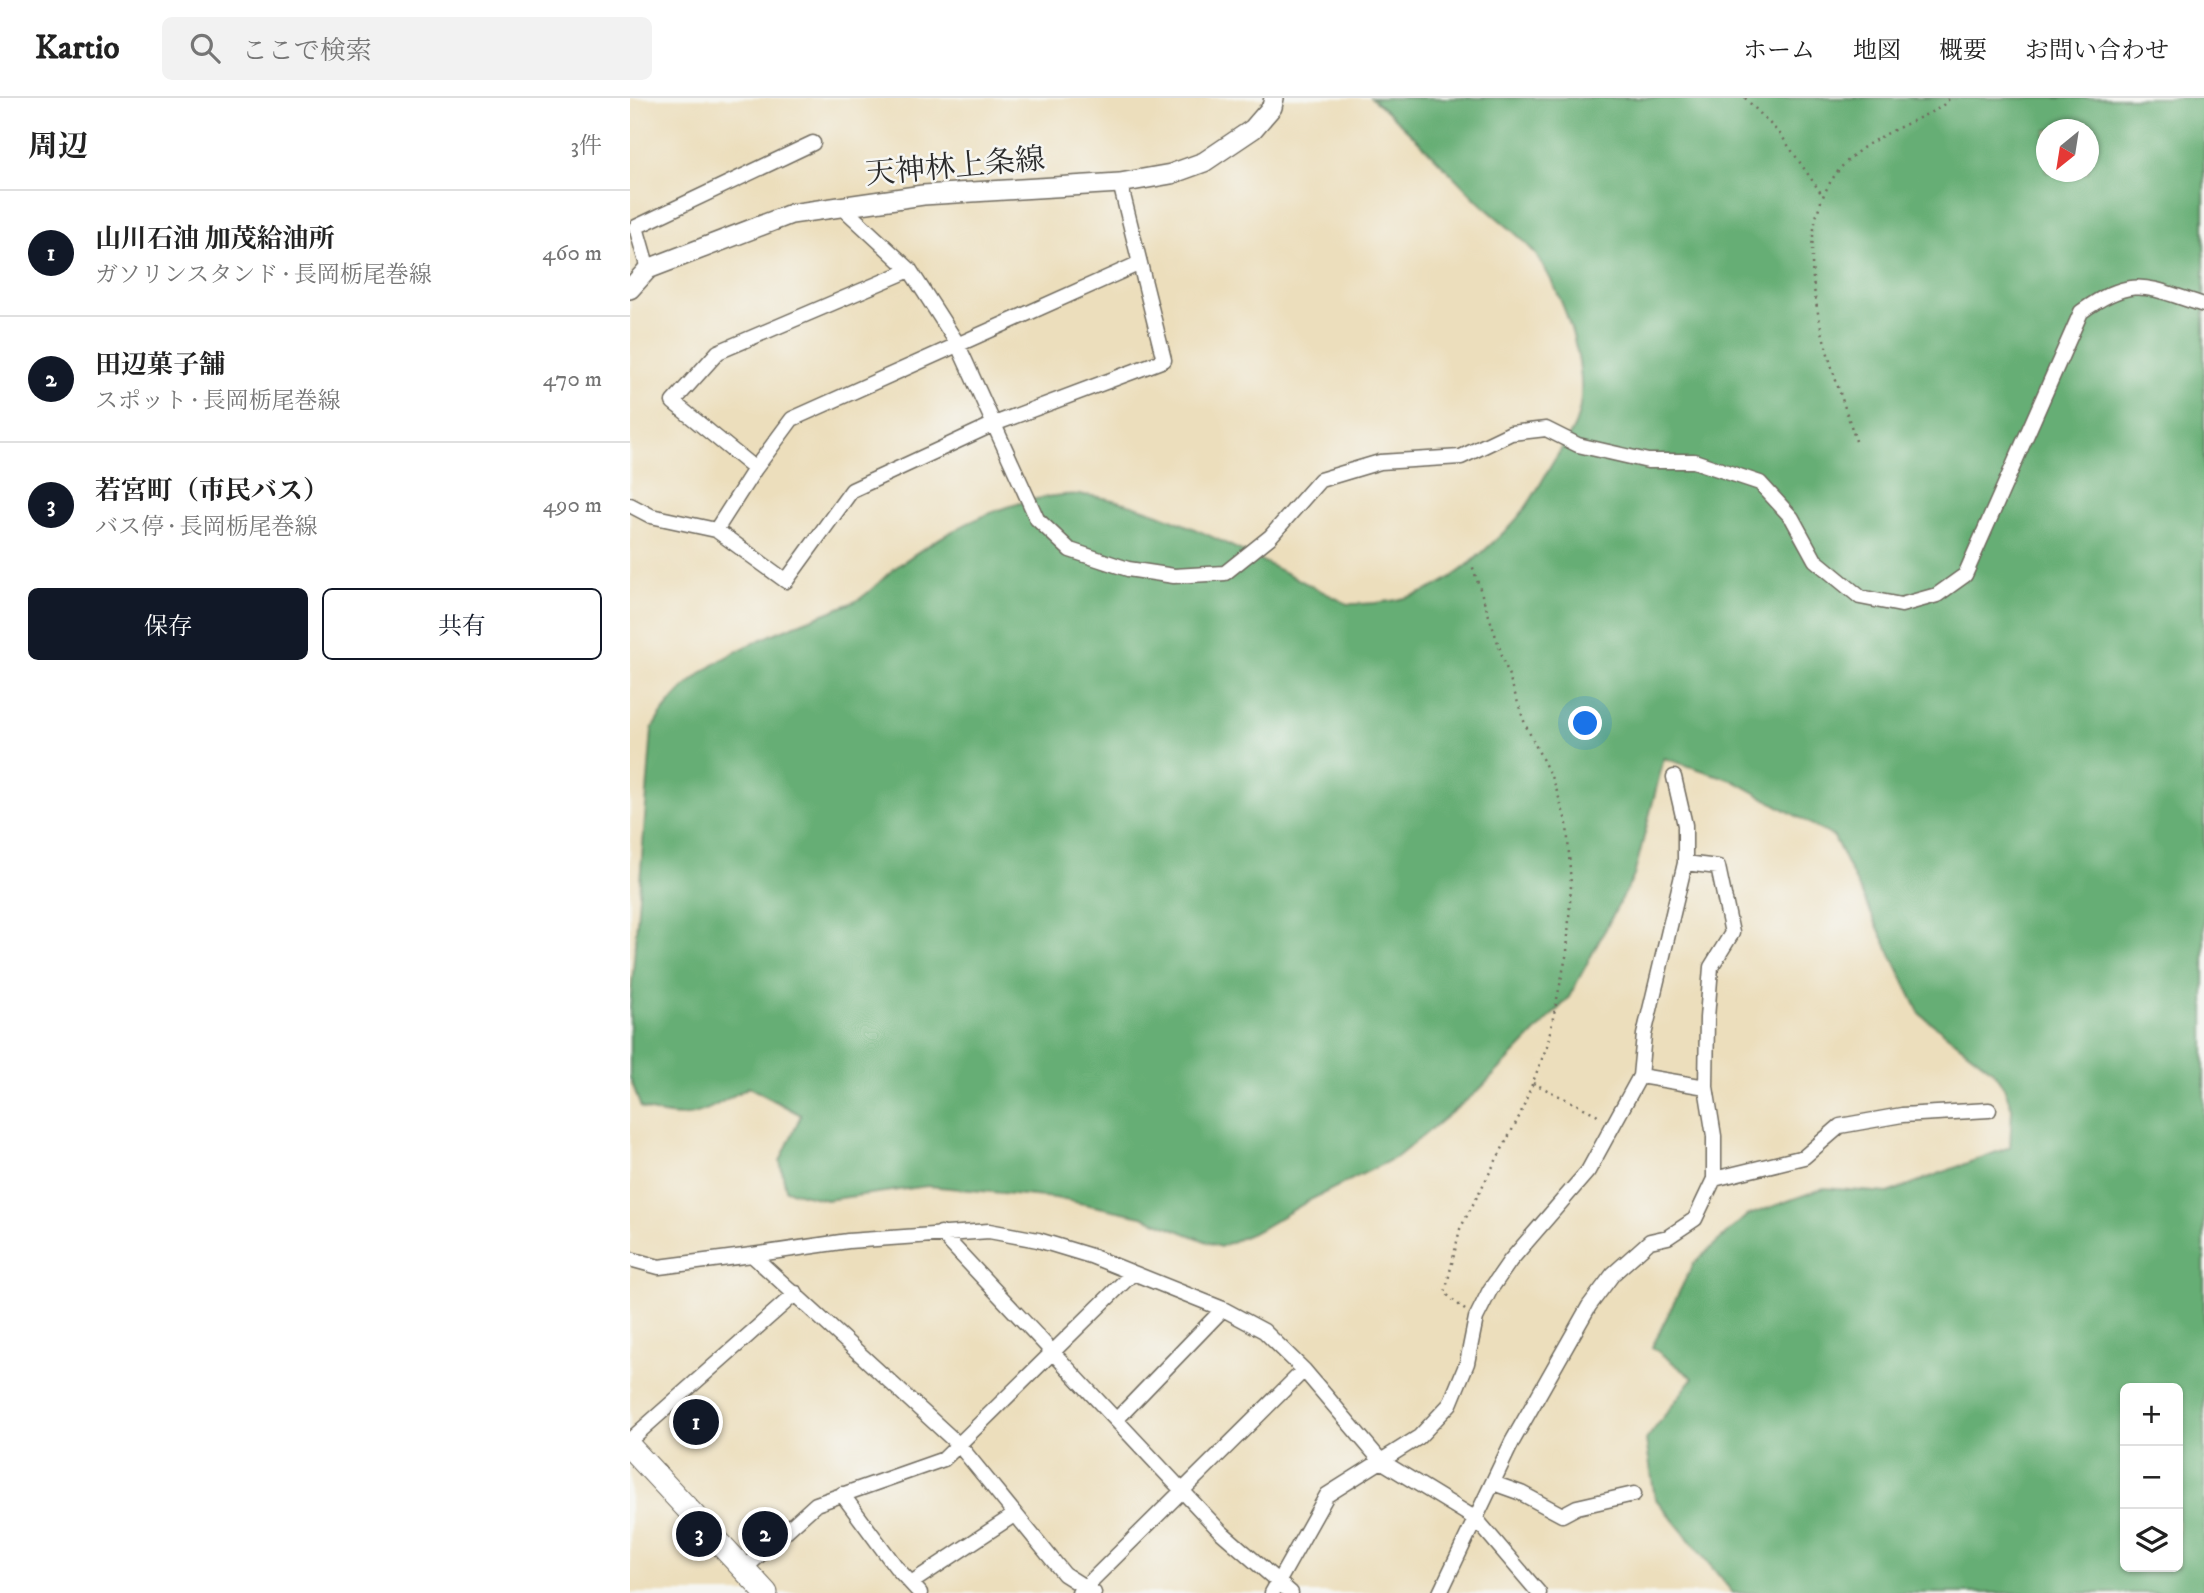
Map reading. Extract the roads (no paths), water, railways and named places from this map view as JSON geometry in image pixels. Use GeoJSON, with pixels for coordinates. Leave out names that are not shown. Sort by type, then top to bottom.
{"type":"FeatureCollection","features":[{"type":"Feature","properties":{"kind":"main road","name":"天神林上条線"},"geometry":{"type":"LineString","coordinates":[[630,289],[648,269],[791,214],[923,195],[1120,183],[1171,174],[1205,162],[1253,129],[1272,107],[1274,98]]}},
{"type":"Feature","properties":{"kind":"main road"},"geometry":{"type":"LineString","coordinates":[[630,1447],[765,1593]]}},
{"type":"Feature","properties":{"kind":"street"},"geometry":{"type":"LineString","coordinates":[[648,269],[636,227],[813,143]]}},
{"type":"Feature","properties":{"kind":"street"},"geometry":{"type":"LineString","coordinates":[[630,505],[651,516],[716,530],[786,581],[852,490],[994,424],[1164,360],[1120,183]]}},
{"type":"Feature","properties":{"kind":"street"},"geometry":{"type":"LineString","coordinates":[[842,206],[910,270],[957,343],[1038,519],[1070,550],[1128,569],[1174,576],[1224,573],[1270,537],[1320,480],[1380,462],[1461,457],[1511,433],[1546,429],[1589,447],[1648,461],[1694,461],[1759,483],[1792,518],[1815,561],[1860,597],[1900,605],[1937,595],[1965,575],[2081,312],[2110,292],[2144,286],[2204,305]]}},
{"type":"Feature","properties":{"kind":"street"},"geometry":{"type":"LineString","coordinates":[[716,530],[755,469],[792,419],[1140,263]]}},
{"type":"Feature","properties":{"kind":"street"},"geometry":{"type":"LineString","coordinates":[[755,469],[673,402],[718,352],[910,270]]}},
{"type":"Feature","properties":{"kind":"street"},"geometry":{"type":"LineString","coordinates":[[1275,1588],[1327,1495],[1419,1437],[1450,1404],[1467,1363],[1476,1318],[1510,1261],[1588,1171],[1640,1076],[1644,1035],[1685,863],[1685,825],[1674,777]]}},
{"type":"Feature","properties":{"kind":"street"},"geometry":{"type":"LineString","coordinates":[[1440,1593],[1512,1442],[1589,1306],[1613,1274],[1650,1241],[1668,1237],[1695,1219],[1714,1179],[1714,1136],[1706,1087],[1712,967],[1732,933],[1718,867],[1685,863]]}},
{"type":"Feature","properties":{"kind":"street"},"geometry":{"type":"LineString","coordinates":[[1640,1076],[1706,1087]]}},
{"type":"Feature","properties":{"kind":"street"},"geometry":{"type":"LineString","coordinates":[[1714,1179],[1804,1157],[1840,1126],[1902,1115],[1989,1110]]}},
{"type":"Feature","properties":{"kind":"street"},"geometry":{"type":"LineString","coordinates":[[630,1259],[659,1267],[848,1241],[989,1231],[1038,1240],[1133,1273],[1223,1310],[1264,1331],[1304,1370],[1381,1461],[1476,1519],[1539,1593]]}},
{"type":"Feature","properties":{"kind":"street"},"geometry":{"type":"LineString","coordinates":[[941,1233],[1275,1588],[1291,1593]]}},
{"type":"Feature","properties":{"kind":"street"},"geometry":{"type":"LineString","coordinates":[[752,1255],[959,1445],[1064,1574],[1086,1591],[1304,1370]]}},
{"type":"Feature","properties":{"kind":"street"},"geometry":{"type":"LineString","coordinates":[[744,1569],[816,1504],[944,1458],[1133,1273]]}},
{"type":"Feature","properties":{"kind":"street"},"geometry":{"type":"LineString","coordinates":[[630,1440],[796,1293]]}},
{"type":"Feature","properties":{"kind":"street"},"geometry":{"type":"LineString","coordinates":[[1117,1419],[1223,1310]]}},
{"type":"Feature","properties":{"kind":"street"},"geometry":{"type":"LineString","coordinates":[[1493,1483],[1521,1493],[1562,1516],[1577,1507],[1634,1494]]}},
{"type":"Feature","properties":{"kind":"street"},"geometry":{"type":"LineString","coordinates":[[842,1494],[916,1588],[1014,1515]]}},
{"type":"Feature","properties":{"kind":"place","name":"山川石油 加茂給油所"},"geometry":{"type":"Point","coordinates":[696,1422]}},
{"type":"Feature","properties":{"kind":"place","name":"若宮町（市民バス）"},"geometry":{"type":"Point","coordinates":[699,1534]}},
{"type":"Feature","properties":{"kind":"place","name":"田辺菓子舗"},"geometry":{"type":"Point","coordinates":[765,1534]}}]}
